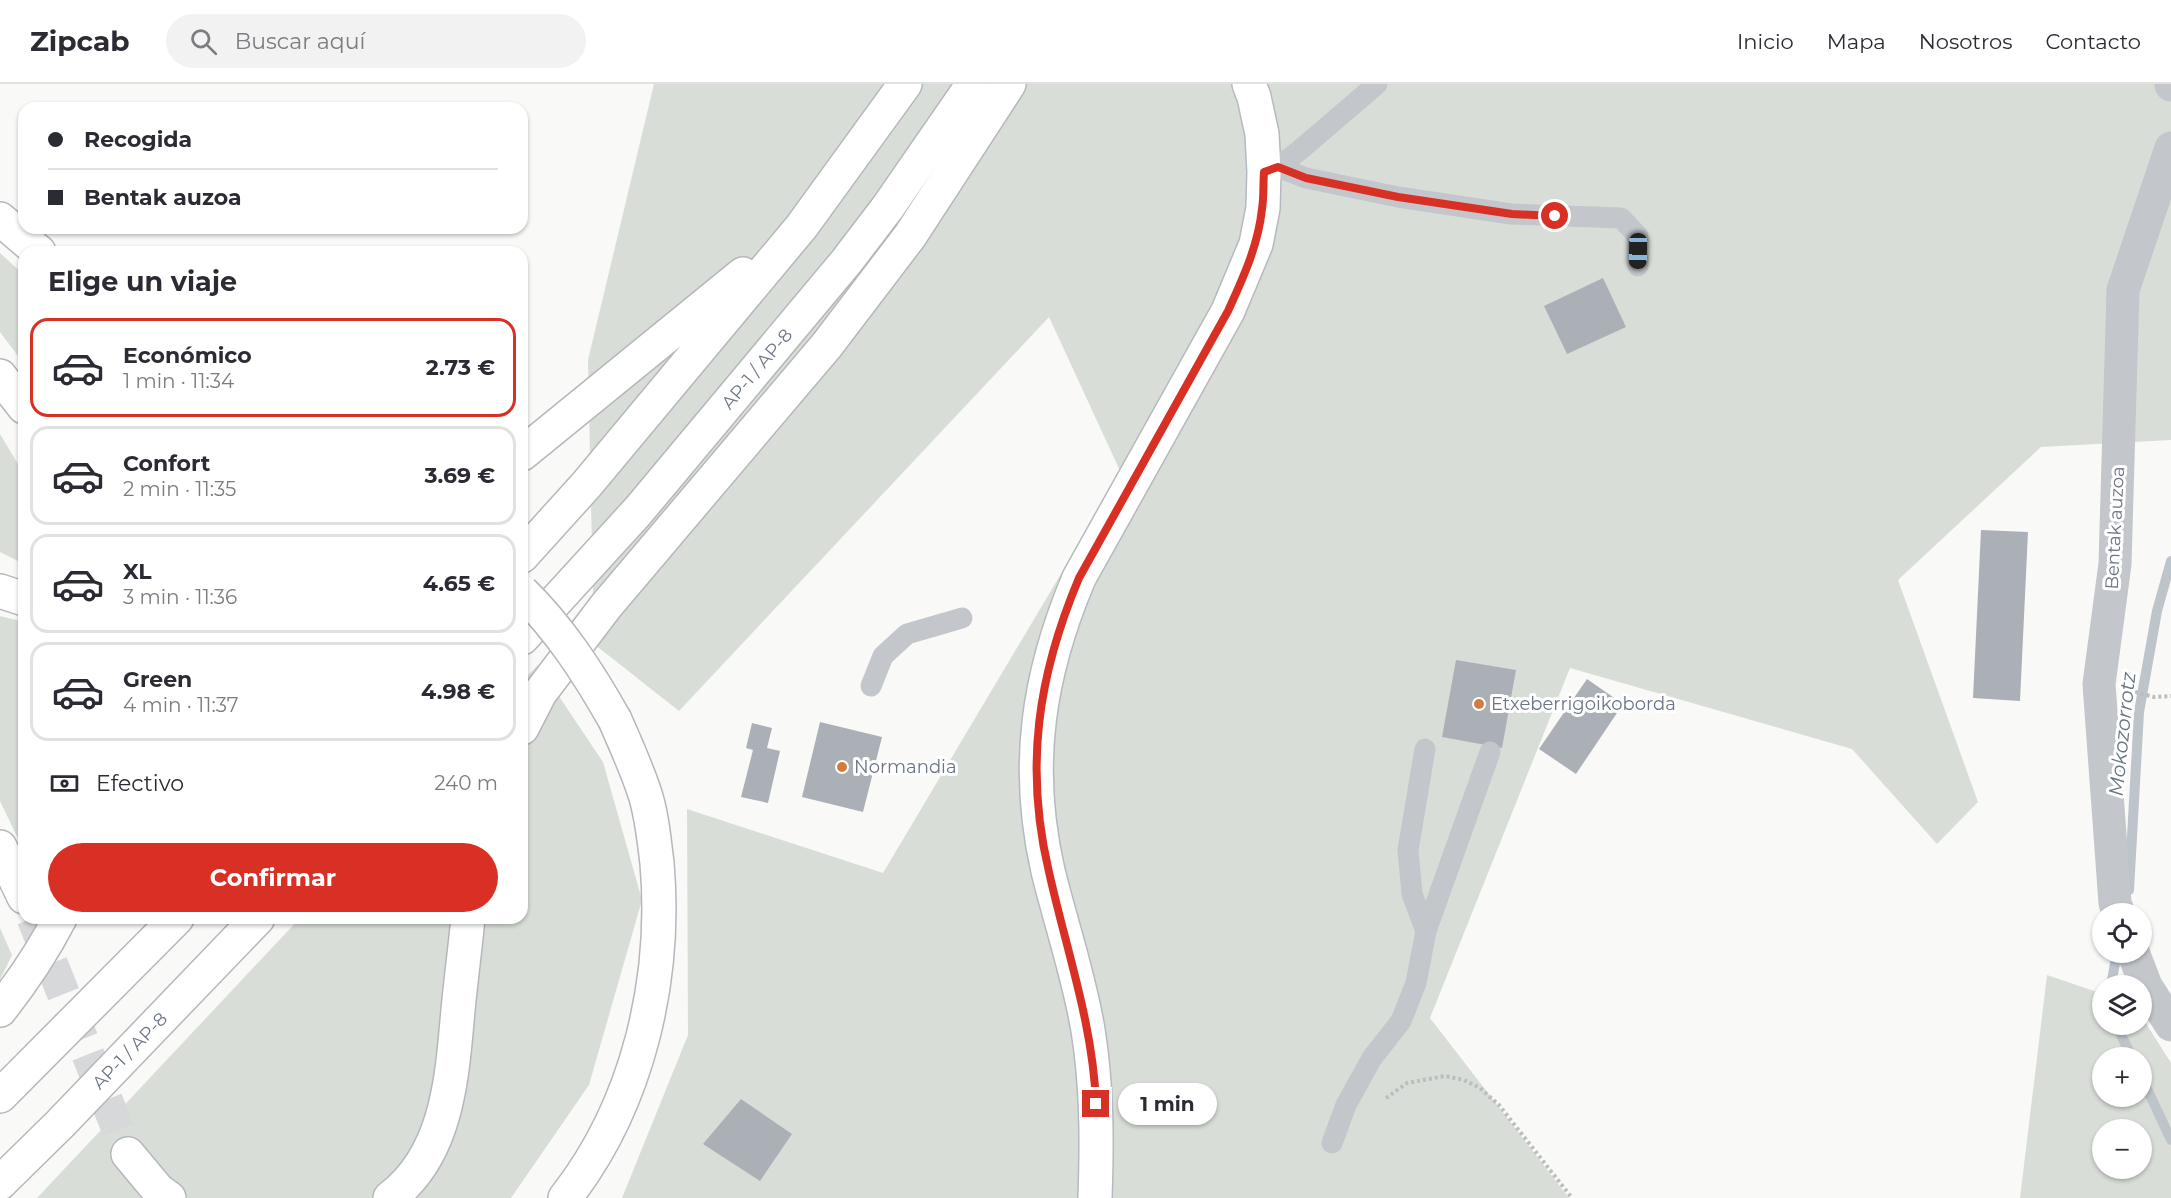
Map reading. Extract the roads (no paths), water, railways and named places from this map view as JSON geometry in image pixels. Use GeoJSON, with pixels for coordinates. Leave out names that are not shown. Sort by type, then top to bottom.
{"type":"FeatureCollection","features":[{"type":"Feature","properties":{"kind":"main road"},"geometry":{"type":"LineString","coordinates":[[528,549],[587,484],[802,226],[905,84]]}},
{"type":"Feature","properties":{"kind":"main road","name":"AP-1 / AP-8"},"geometry":{"type":"LineString","coordinates":[[528,631],[638,512],[846,262],[888,207],[973,84]]}},
{"type":"Feature","properties":{"kind":"main road"},"geometry":{"type":"LineString","coordinates":[[528,716],[540,693],[606,606],[827,345],[910,236],[1009,84]]}},
{"type":"Feature","properties":{"kind":"main road"},"geometry":{"type":"LineString","coordinates":[[1095,1198],[1097,1142],[1095,1085],[1088,1028],[1048,871],[1040,829],[1036,787],[1041,702],[1049,660],[1062,618],[1079,578],[1228,311],[1256,244],[1271,169],[1249,84]]}},
{"type":"Feature","properties":{"kind":"main road"},"geometry":{"type":"LineString","coordinates":[[0,219],[32,246]]}},
{"type":"Feature","properties":{"kind":"main road"},"geometry":{"type":"LineString","coordinates":[[528,449],[802,226]]}},
{"type":"Feature","properties":{"kind":"main road"},"geometry":{"type":"LineString","coordinates":[[0,376],[18,399]]}},
{"type":"Feature","properties":{"kind":"main road"},"geometry":{"type":"LineString","coordinates":[[0,591],[18,597]]}},
{"type":"Feature","properties":{"kind":"main road"},"geometry":{"type":"LineString","coordinates":[[528,599],[561,636],[590,677],[615,720],[645,793],[655,843],[660,895],[658,947],[652,998],[640,1048],[623,1098],[600,1144],[565,1198]]}},
{"type":"Feature","properties":{"kind":"main road"},"geometry":{"type":"LineString","coordinates":[[0,847],[18,884]]}},
{"type":"Feature","properties":{"kind":"main road"},"geometry":{"type":"LineString","coordinates":[[0,1010],[18,988],[47,944],[57,924]]}},
{"type":"Feature","properties":{"kind":"main road"},"geometry":{"type":"LineString","coordinates":[[0,1096],[171,924]]}},
{"type":"Feature","properties":{"kind":"main road","name":"AP-1 / AP-8"},"geometry":{"type":"LineString","coordinates":[[0,1183],[60,1124],[252,924]]}},
{"type":"Feature","properties":{"kind":"main road"},"geometry":{"type":"LineString","coordinates":[[390,1198],[415,1172],[431,1148],[442,1120],[450,1086],[467,924]]}},
{"type":"Feature","properties":{"kind":"main road"},"geometry":{"type":"LineString","coordinates":[[128,1154],[158,1190],[169,1198]]}},
{"type":"Feature","properties":{"kind":"street","name":"Bentak auzoa"},"geometry":{"type":"LineString","coordinates":[[2115,903],[2099,684],[2115,564],[2123,290],[2171,148]]}},
{"type":"Feature","properties":{"kind":"street"},"geometry":{"type":"LineString","coordinates":[[2137,963],[2146,986],[2171,1025]]}},
{"type":"Feature","properties":{"kind":"lane"},"geometry":{"type":"LineString","coordinates":[[1271,169],[1300,150],[1377,84]]}},
{"type":"Feature","properties":{"kind":"lane"},"geometry":{"type":"LineString","coordinates":[[1271,169],[1420,200],[1512,214],[1621,218],[1638,236],[1638,266]]}},
{"type":"Feature","properties":{"kind":"lane"},"geometry":{"type":"LineString","coordinates":[[871,686],[883,656],[907,634],[962,618]]}},
{"type":"Feature","properties":{"kind":"lane"},"geometry":{"type":"LineString","coordinates":[[1425,749],[1408,850],[1412,894],[1426,931]]}},
{"type":"Feature","properties":{"kind":"lane"},"geometry":{"type":"LineString","coordinates":[[1332,1143],[1346,1106],[1372,1058],[1401,1020],[1416,983],[1426,931],[1490,752]]}},
{"type":"Feature","properties":{"kind":"waterway","name":"Mokozorrotz"},"geometry":{"type":"LineString","coordinates":[[2129,890],[2139,712],[2157,611],[2171,561]]}},
{"type":"Feature","properties":{"kind":"waterway","name":"Mokozorrotz"},"geometry":{"type":"LineString","coordinates":[[2113,975],[2115,963]]}},
{"type":"Feature","properties":{"kind":"waterway","name":"Mokozorrotz"},"geometry":{"type":"LineString","coordinates":[[2121,1035],[2127,1047]]}},
{"type":"Feature","properties":{"kind":"waterway","name":"Mokozorrotz"},"geometry":{"type":"LineString","coordinates":[[2152,1099],[2171,1140]]}},
{"type":"Feature","properties":{"kind":"tunnel"},"geometry":{"type":"LineString","coordinates":[[35,924],[128,1154]]}},
{"type":"Feature","properties":{"kind":"place","name":"Etxeberrigoikoborda"},"geometry":{"type":"Point","coordinates":[1479,704]}},
{"type":"Feature","properties":{"kind":"place","name":"Normandia"},"geometry":{"type":"Point","coordinates":[842,767]}}]}
